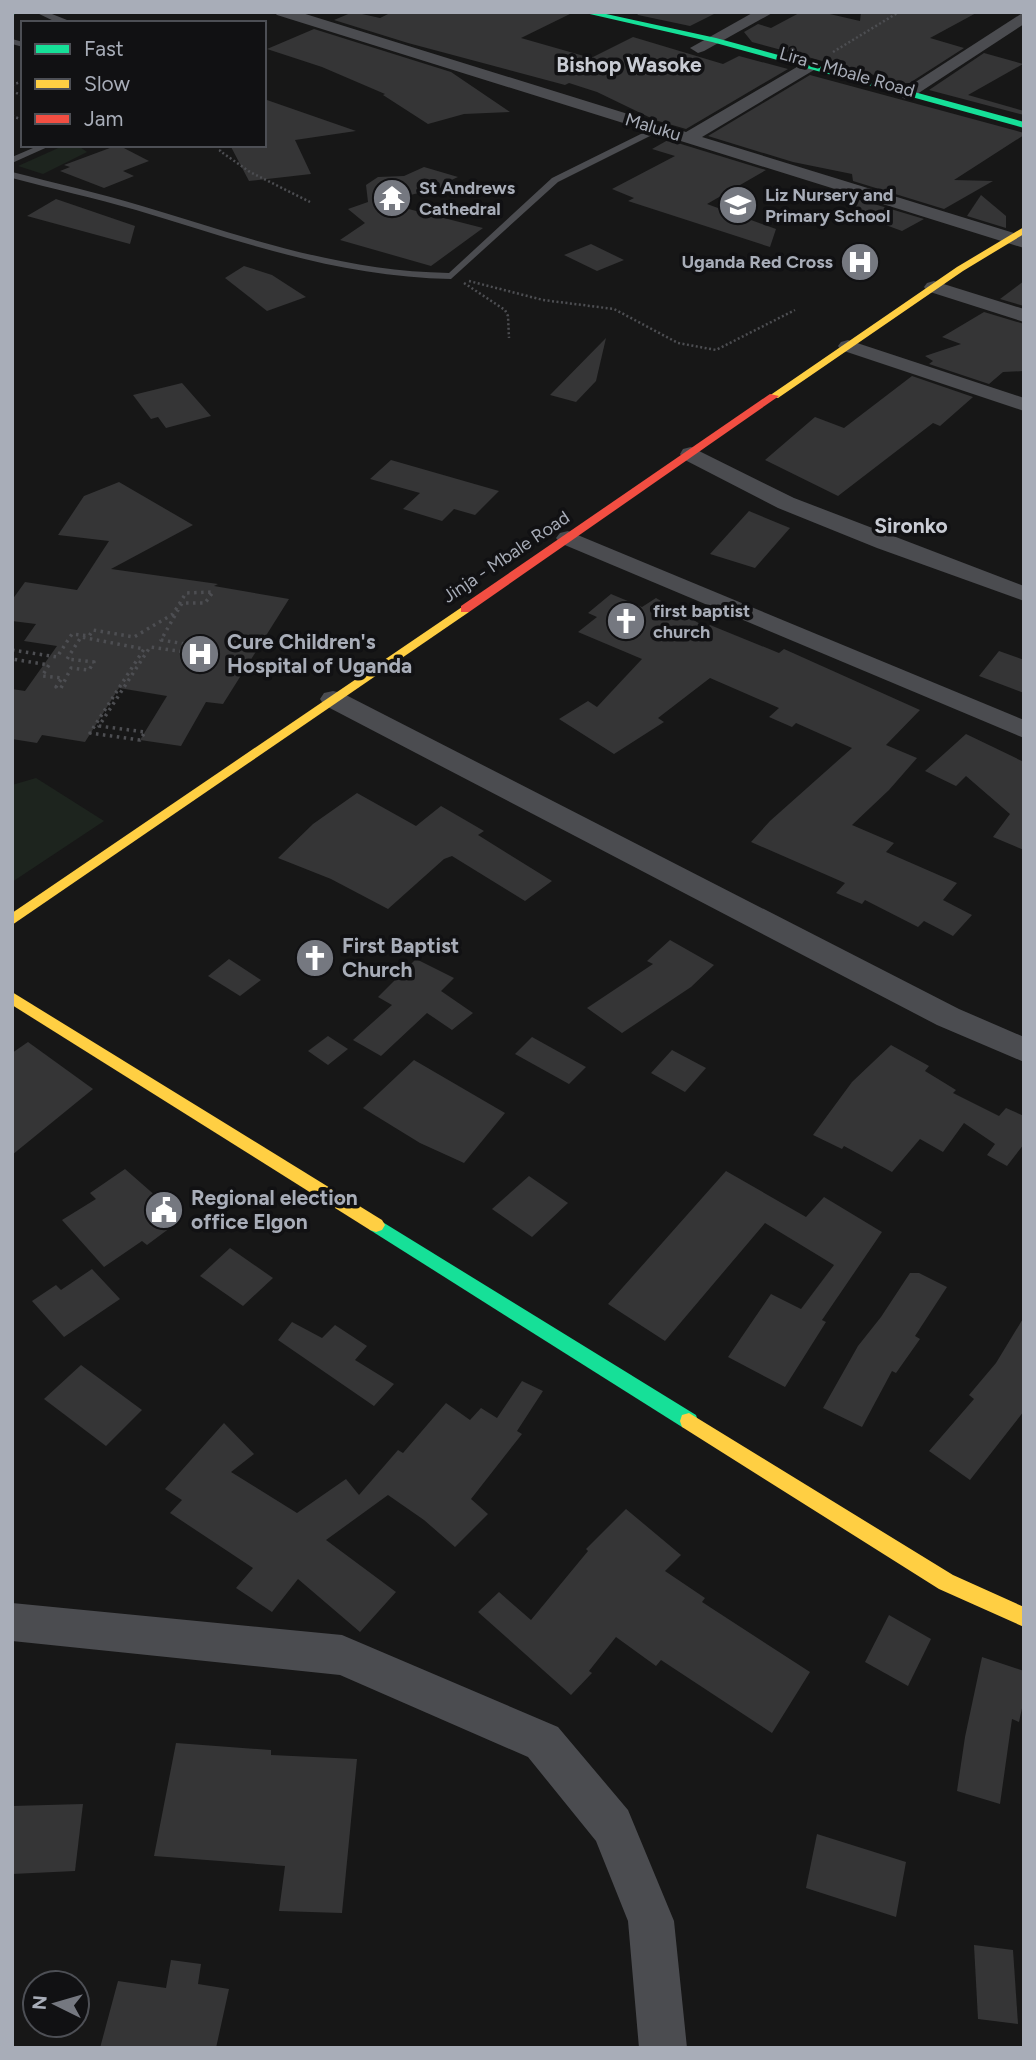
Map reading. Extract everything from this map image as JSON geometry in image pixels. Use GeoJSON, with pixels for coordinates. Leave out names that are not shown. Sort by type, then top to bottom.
{"type":"FeatureCollection","features":[{"type":"Feature","properties":{"kind":"main road","name":"Lira - Mbale Road"},"geometry":{"type":"LineString","coordinates":[[585,12],[675,35],[713,40],[1024,125]]}},
{"type":"Feature","properties":{"kind":"main road","name":"Lira - Mbale Road"},"geometry":{"type":"LineString","coordinates":[[675,35],[698,48],[791,77],[1024,142]]}},
{"type":"Feature","properties":{"kind":"main road","name":"Jinja - Mbale Road"},"geometry":{"type":"LineString","coordinates":[[12,920],[934,287],[1019,237]]}},
{"type":"Feature","properties":{"kind":"main road"},"geometry":{"type":"LineString","coordinates":[[12,997],[946,1582],[1024,1617]]}},
{"type":"Feature","properties":{"kind":"street","name":"Maluku"},"geometry":{"type":"LineString","coordinates":[[282,12],[1019,237]]}},
{"type":"Feature","properties":{"kind":"street"},"geometry":{"type":"LineString","coordinates":[[698,48],[766,12]]}},
{"type":"Feature","properties":{"kind":"street"},"geometry":{"type":"LineString","coordinates":[[905,93],[1024,17]]}},
{"type":"Feature","properties":{"kind":"street"},"geometry":{"type":"LineString","coordinates":[[675,35],[719,18]]}},
{"type":"Feature","properties":{"kind":"street"},"geometry":{"type":"LineString","coordinates":[[689,137],[808,67]]}},
{"type":"Feature","properties":{"kind":"street"},"geometry":{"type":"LineString","coordinates":[[934,287],[1024,317]]}},
{"type":"Feature","properties":{"kind":"street"},"geometry":{"type":"LineString","coordinates":[[848,346],[1024,405]]}},
{"type":"Feature","properties":{"kind":"street"},"geometry":{"type":"LineString","coordinates":[[691,454],[786,503],[1024,594]]}},
{"type":"Feature","properties":{"kind":"street"},"geometry":{"type":"LineString","coordinates":[[568,538],[1024,730]]}},
{"type":"Feature","properties":{"kind":"street"},"geometry":{"type":"LineString","coordinates":[[333,699],[948,1017],[1024,1050]]}},
{"type":"Feature","properties":{"kind":"street"},"geometry":{"type":"LineString","coordinates":[[12,1622],[342,1655],[543,1742],[612,1826],[651,1921],[663,2048]]}},
{"type":"Feature","properties":{"kind":"lane"},"geometry":{"type":"LineString","coordinates":[[39,12],[63,21]]}},
{"type":"Feature","properties":{"kind":"lane"},"geometry":{"type":"LineString","coordinates":[[12,175],[103,197],[323,262],[375,274],[451,276],[555,180],[659,128]]}},
{"type":"Feature","properties":{"kind":"lane"},"geometry":{"type":"LineString","coordinates":[[12,160],[43,147]]}},
{"type":"Feature","properties":{"kind":"path"},"geometry":{"type":"LineString","coordinates":[[808,67],[899,12]]}},
{"type":"Feature","properties":{"kind":"path"},"geometry":{"type":"LineString","coordinates":[[220,147],[220,152],[250,172],[310,202]]}},
{"type":"Feature","properties":{"kind":"path"},"geometry":{"type":"LineString","coordinates":[[451,276],[543,300],[614,309],[678,343],[716,350],[795,310]]}},
{"type":"Feature","properties":{"kind":"path"},"geometry":{"type":"LineString","coordinates":[[451,276],[505,310],[508,316],[509,338]]}},
{"type":"Feature","properties":{"kind":"path"},"geometry":{"type":"LineString","coordinates":[[12,650],[57,657],[72,634],[89,636],[93,630],[134,637],[173,614],[186,593],[214,592],[205,603],[182,603],[161,640],[204,647],[200,654],[150,648],[100,726],[145,732],[140,740],[90,733],[144,649],[124,643],[81,637],[66,659],[94,662],[89,670],[71,668],[61,688],[56,687],[62,678],[42,676],[50,665],[12,659]]}},
{"type":"Feature","properties":{"kind":"shaded area"},"geometry":{"type":"Polygon","coordinates":[[[61,147],[80,147],[87,152],[43,174],[18,166],[61,147]]]}},
{"type":"Feature","properties":{"kind":"shaded area"},"geometry":{"type":"Polygon","coordinates":[[[36,778],[104,821],[12,882],[12,785],[36,778]]]}},
{"type":"Feature","properties":{"kind":"building"},"geometry":{"type":"Polygon","coordinates":[[[353,12],[380,18],[392,12],[574,12],[521,38],[591,58],[633,37],[723,64],[739,56],[788,69],[686,129],[655,120],[597,92],[569,83],[565,85],[408,43],[334,20],[353,12]]]}},
{"type":"Feature","properties":{"kind":"building"},"geometry":{"type":"Polygon","coordinates":[[[636,12],[718,12],[690,26],[638,15],[636,12]]]}},
{"type":"Feature","properties":{"kind":"building"},"geometry":{"type":"Polygon","coordinates":[[[801,12],[821,12],[860,21],[861,12],[978,12],[930,38],[964,48],[908,84],[752,42],[744,32],[758,24],[771,28],[801,12]]]}},
{"type":"Feature","properties":{"kind":"building"},"geometry":{"type":"Polygon","coordinates":[[[314,29],[451,72],[510,112],[464,114],[428,124],[383,95],[385,94],[322,67],[267,49],[314,29]]]}},
{"type":"Feature","properties":{"kind":"building"},"geometry":{"type":"Polygon","coordinates":[[[984,53],[1023,64],[968,95],[1024,111],[1024,115],[929,90],[984,53]]]}},
{"type":"Feature","properties":{"kind":"building"},"geometry":{"type":"Polygon","coordinates":[[[810,75],[1024,135],[954,180],[993,181],[944,209],[853,181],[852,174],[793,162],[708,136],[810,75]]]}},
{"type":"Feature","properties":{"kind":"building"},"geometry":{"type":"Polygon","coordinates":[[[266,100],[356,131],[295,140],[311,174],[249,181],[231,147],[266,147],[266,100]]]}},
{"type":"Feature","properties":{"kind":"building"},"geometry":{"type":"Polygon","coordinates":[[[668,140],[766,170],[707,204],[776,229],[770,247],[628,201],[634,198],[612,189],[675,156],[652,149],[668,140]]]}},
{"type":"Feature","properties":{"kind":"building"},"geometry":{"type":"Polygon","coordinates":[[[113,147],[122,147],[149,161],[123,171],[134,176],[104,188],[60,171],[70,167],[64,165],[113,147]]]}},
{"type":"Feature","properties":{"kind":"building"},"geometry":{"type":"Polygon","coordinates":[[[424,167],[458,177],[447,182],[448,186],[381,202],[483,228],[431,266],[340,240],[365,223],[348,209],[368,202],[366,185],[378,177],[404,176],[424,167]]]}},
{"type":"Feature","properties":{"kind":"building"},"geometry":{"type":"Polygon","coordinates":[[[981,195],[1006,216],[1006,228],[967,216],[981,195]]]}},
{"type":"Feature","properties":{"kind":"building"},"geometry":{"type":"Polygon","coordinates":[[[854,198],[924,219],[902,231],[856,214],[854,198]]]}},
{"type":"Feature","properties":{"kind":"building"},"geometry":{"type":"Polygon","coordinates":[[[56,199],[135,226],[130,244],[27,216],[56,199]]]}},
{"type":"Feature","properties":{"kind":"building"},"geometry":{"type":"Polygon","coordinates":[[[591,244],[624,260],[597,271],[564,255],[591,244]]]}},
{"type":"Feature","properties":{"kind":"building"},"geometry":{"type":"Polygon","coordinates":[[[244,266],[272,275],[306,297],[267,311],[225,278],[244,266]]]}},
{"type":"Feature","properties":{"kind":"building"},"geometry":{"type":"Polygon","coordinates":[[[1024,281],[1024,306],[1000,299],[1024,281]]]}},
{"type":"Feature","properties":{"kind":"building"},"geometry":{"type":"Polygon","coordinates":[[[984,312],[1024,324],[1024,371],[1003,372],[989,384],[929,364],[933,361],[925,356],[961,344],[942,337],[984,312]]]}},
{"type":"Feature","properties":{"kind":"building"},"geometry":{"type":"Polygon","coordinates":[[[606,338],[596,381],[576,402],[550,395],[606,338]]]}},
{"type":"Feature","properties":{"kind":"building"},"geometry":{"type":"Polygon","coordinates":[[[912,376],[973,397],[940,426],[933,423],[838,496],[765,460],[815,417],[844,428],[912,376]]]}},
{"type":"Feature","properties":{"kind":"building"},"geometry":{"type":"Polygon","coordinates":[[[182,383],[211,416],[166,428],[158,417],[151,419],[133,395],[182,383]]]}},
{"type":"Feature","properties":{"kind":"building"},"geometry":{"type":"Polygon","coordinates":[[[391,460],[499,491],[475,515],[454,509],[442,521],[403,509],[420,493],[370,479],[391,460]]]}},
{"type":"Feature","properties":{"kind":"building"},"geometry":{"type":"Polygon","coordinates":[[[119,482],[193,525],[111,569],[218,584],[214,586],[289,599],[223,704],[206,702],[181,746],[140,740],[167,696],[119,688],[85,742],[42,735],[37,743],[12,739],[12,689],[25,691],[57,646],[24,641],[36,624],[12,621],[12,600],[25,582],[77,590],[109,541],[58,535],[84,496],[119,482]]]}},
{"type":"Feature","properties":{"kind":"building"},"geometry":{"type":"Polygon","coordinates":[[[749,511],[790,528],[755,568],[710,554],[749,511]]]}},
{"type":"Feature","properties":{"kind":"building"},"geometry":{"type":"Polygon","coordinates":[[[611,594],[642,607],[656,598],[707,628],[710,625],[779,653],[784,649],[920,710],[886,745],[917,758],[889,790],[852,825],[894,843],[886,852],[957,883],[943,900],[972,915],[953,936],[924,921],[918,927],[865,900],[862,904],[836,893],[845,883],[751,842],[770,821],[852,748],[796,723],[792,727],[769,717],[779,708],[710,678],[658,718],[664,722],[614,754],[559,719],[588,701],[597,707],[642,659],[578,632],[597,617],[588,613],[611,594]]]}},
{"type":"Feature","properties":{"kind":"building"},"geometry":{"type":"Polygon","coordinates":[[[999,651],[1024,660],[1024,693],[979,676],[999,651]]]}},
{"type":"Feature","properties":{"kind":"building"},"geometry":{"type":"Polygon","coordinates":[[[966,734],[1024,762],[1024,850],[993,837],[1010,814],[966,776],[956,786],[925,771],[966,734]]]}},
{"type":"Feature","properties":{"kind":"building"},"geometry":{"type":"Polygon","coordinates":[[[357,793],[416,826],[441,806],[484,831],[478,835],[552,881],[525,901],[452,856],[444,859],[388,909],[331,879],[278,858],[313,824],[357,793]]]}},
{"type":"Feature","properties":{"kind":"building"},"geometry":{"type":"Polygon","coordinates":[[[670,940],[714,965],[691,987],[622,1033],[587,1008],[653,964],[647,961],[670,940]]]}},
{"type":"Feature","properties":{"kind":"building"},"geometry":{"type":"Polygon","coordinates":[[[229,959],[261,980],[240,996],[208,976],[229,959]]]}},
{"type":"Feature","properties":{"kind":"building"},"geometry":{"type":"Polygon","coordinates":[[[416,959],[454,978],[441,991],[473,1013],[452,1030],[427,1013],[381,1056],[353,1040],[392,1005],[378,997],[416,959]]]}},
{"type":"Feature","properties":{"kind":"building"},"geometry":{"type":"Polygon","coordinates":[[[328,1036],[348,1049],[328,1065],[308,1051],[328,1036]]]}},
{"type":"Feature","properties":{"kind":"building"},"geometry":{"type":"Polygon","coordinates":[[[532,1037],[586,1067],[569,1084],[515,1054],[532,1037]]]}},
{"type":"Feature","properties":{"kind":"building"},"geometry":{"type":"Polygon","coordinates":[[[28,1042],[93,1089],[12,1155],[12,1053],[28,1042]]]}},
{"type":"Feature","properties":{"kind":"building"},"geometry":{"type":"Polygon","coordinates":[[[891,1045],[929,1066],[925,1071],[956,1090],[953,1093],[999,1116],[1006,1108],[1024,1116],[1024,1144],[1007,1166],[987,1155],[995,1144],[964,1123],[943,1152],[920,1139],[892,1172],[844,1146],[842,1149],[813,1135],[852,1082],[891,1045]]]}},
{"type":"Feature","properties":{"kind":"building"},"geometry":{"type":"Polygon","coordinates":[[[672,1050],[706,1068],[685,1092],[651,1073],[672,1050]]]}},
{"type":"Feature","properties":{"kind":"building"},"geometry":{"type":"Polygon","coordinates":[[[414,1060],[505,1113],[464,1163],[420,1143],[363,1108],[414,1060]]]}},
{"type":"Feature","properties":{"kind":"building"},"geometry":{"type":"Polygon","coordinates":[[[125,1169],[182,1219],[147,1245],[142,1241],[104,1267],[62,1220],[96,1199],[90,1193],[125,1169]]]}},
{"type":"Feature","properties":{"kind":"building"},"geometry":{"type":"Polygon","coordinates":[[[726,1171],[806,1217],[824,1197],[882,1232],[822,1320],[826,1322],[785,1387],[728,1357],[771,1294],[801,1309],[834,1265],[765,1223],[665,1341],[608,1304],[726,1171]]]}},
{"type":"Feature","properties":{"kind":"building"},"geometry":{"type":"Polygon","coordinates":[[[529,1176],[568,1203],[532,1237],[492,1209],[529,1176]]]}},
{"type":"Feature","properties":{"kind":"building"},"geometry":{"type":"Polygon","coordinates":[[[230,1248],[273,1278],[243,1306],[200,1276],[230,1248]]]}},
{"type":"Feature","properties":{"kind":"building"},"geometry":{"type":"Polygon","coordinates":[[[92,1269],[120,1299],[64,1337],[32,1301],[56,1285],[61,1290],[92,1269]]]}},
{"type":"Feature","properties":{"kind":"building"},"geometry":{"type":"Polygon","coordinates":[[[910,1273],[919,1273],[947,1287],[915,1336],[920,1339],[896,1373],[892,1371],[862,1427],[823,1408],[858,1346],[910,1273]]]}},
{"type":"Feature","properties":{"kind":"building"},"geometry":{"type":"Polygon","coordinates":[[[1024,1317],[1024,1411],[970,1480],[929,1451],[974,1399],[969,1395],[996,1363],[1024,1317]]]}},
{"type":"Feature","properties":{"kind":"building"},"geometry":{"type":"Polygon","coordinates":[[[292,1322],[322,1338],[335,1325],[367,1346],[355,1360],[394,1384],[374,1406],[278,1340],[292,1322]]]}},
{"type":"Feature","properties":{"kind":"building"},"geometry":{"type":"Polygon","coordinates":[[[81,1365],[142,1410],[106,1446],[44,1399],[81,1365]]]}},
{"type":"Feature","properties":{"kind":"building"},"geometry":{"type":"Polygon","coordinates":[[[522,1381],[543,1391],[517,1431],[522,1434],[471,1499],[488,1514],[455,1547],[424,1520],[388,1495],[326,1540],[396,1592],[360,1632],[298,1579],[272,1612],[236,1588],[253,1568],[170,1513],[182,1500],[165,1489],[224,1423],[254,1454],[231,1472],[297,1513],[346,1479],[359,1495],[398,1450],[403,1453],[446,1403],[470,1420],[481,1408],[497,1418],[522,1381]]]}},
{"type":"Feature","properties":{"kind":"building"},"geometry":{"type":"Polygon","coordinates":[[[626,1509],[681,1555],[665,1571],[705,1598],[702,1602],[810,1672],[772,1733],[661,1660],[656,1666],[616,1637],[589,1671],[592,1673],[571,1695],[478,1612],[499,1592],[531,1620],[588,1551],[586,1549],[626,1509]]]}},
{"type":"Feature","properties":{"kind":"building"},"geometry":{"type":"Polygon","coordinates":[[[889,1615],[931,1639],[908,1686],[865,1662],[889,1615]]]}},
{"type":"Feature","properties":{"kind":"building"},"geometry":{"type":"Polygon","coordinates":[[[982,1657],[1024,1671],[1024,1699],[1019,1722],[1012,1719],[1000,1804],[957,1791],[982,1657]]]}},
{"type":"Feature","properties":{"kind":"building"},"geometry":{"type":"Polygon","coordinates":[[[176,1743],[271,1750],[271,1755],[357,1759],[342,1913],[279,1911],[285,1866],[154,1856],[176,1743]]]}},
{"type":"Feature","properties":{"kind":"building"},"geometry":{"type":"Polygon","coordinates":[[[83,1804],[75,1871],[12,1874],[12,1806],[83,1804]]]}},
{"type":"Feature","properties":{"kind":"building"},"geometry":{"type":"Polygon","coordinates":[[[817,1834],[906,1862],[896,1917],[806,1888],[817,1834]]]}},
{"type":"Feature","properties":{"kind":"building"},"geometry":{"type":"Polygon","coordinates":[[[974,1945],[1013,1950],[1018,2024],[978,2019],[974,1945]]]}},
{"type":"Feature","properties":{"kind":"building"},"geometry":{"type":"Polygon","coordinates":[[[171,1960],[201,1964],[198,1984],[229,1989],[216,2048],[100,2048],[118,1981],[166,1988],[171,1960]]]}},
{"type":"Feature","properties":{"kind":"traffic: fast"},"geometry":{"type":"LineString","coordinates":[[12,13],[17,12]]}},
{"type":"Feature","properties":{"kind":"traffic: fast"},"geometry":{"type":"LineString","coordinates":[[585,12],[713,40],[1024,125]]}},
{"type":"Feature","properties":{"kind":"traffic: fast"},"geometry":{"type":"LineString","coordinates":[[376,1225],[689,1421]]}},
{"type":"Feature","properties":{"kind":"traffic: slow"},"geometry":{"type":"LineString","coordinates":[[774,396],[960,269],[1024,230]]}},
{"type":"Feature","properties":{"kind":"traffic: slow"},"geometry":{"type":"LineString","coordinates":[[12,920],[465,609]]}},
{"type":"Feature","properties":{"kind":"traffic: slow"},"geometry":{"type":"LineString","coordinates":[[12,997],[376,1225]]}},
{"type":"Feature","properties":{"kind":"traffic: slow"},"geometry":{"type":"LineString","coordinates":[[689,1421],[946,1582],[1024,1617]]}},
{"type":"Feature","properties":{"kind":"traffic: jam"},"geometry":{"type":"LineString","coordinates":[[465,609],[774,396]]}},
{"type":"Feature","properties":{"kind":"place","name":"St Andrews Cathedral"},"geometry":{"type":"Point","coordinates":[392,198]}},
{"type":"Feature","properties":{"kind":"place","name":"Liz Nursery and Primary School"},"geometry":{"type":"Point","coordinates":[738,205]}},
{"type":"Feature","properties":{"kind":"place","name":"Uganda Red Cross"},"geometry":{"type":"Point","coordinates":[860,262]}},
{"type":"Feature","properties":{"kind":"place","name":"first baptist church"},"geometry":{"type":"Point","coordinates":[626,621]}},
{"type":"Feature","properties":{"kind":"place","name":"Cure Children's Hospital of Uganda"},"geometry":{"type":"Point","coordinates":[200,654]}},
{"type":"Feature","properties":{"kind":"place","name":"First Baptist Church"},"geometry":{"type":"Point","coordinates":[315,958]}},
{"type":"Feature","properties":{"kind":"place","name":"Regional election office Elgon"},"geometry":{"type":"Point","coordinates":[164,1210]}},
{"type":"Feature","properties":{"kind":"district","name":"Bishop Wasoke"},"geometry":{"type":"Point","coordinates":[629,65]}},
{"type":"Feature","properties":{"kind":"district","name":"Sironko"},"geometry":{"type":"Point","coordinates":[911,526]}}]}
